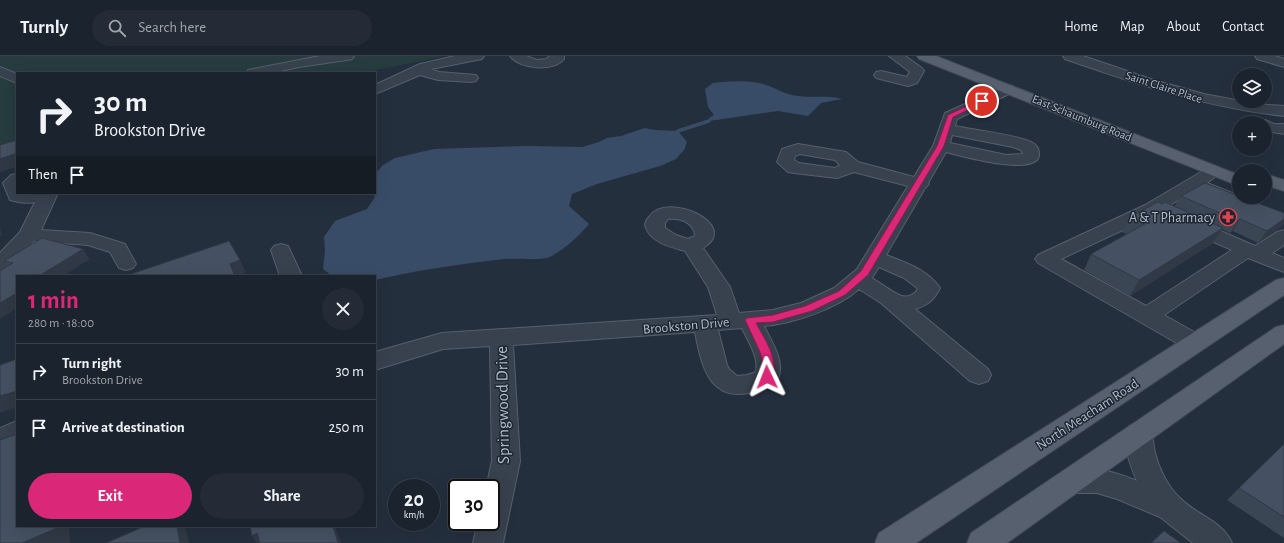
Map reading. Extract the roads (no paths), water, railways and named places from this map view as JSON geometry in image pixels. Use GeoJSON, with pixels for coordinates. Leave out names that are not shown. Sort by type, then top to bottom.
{"type":"FeatureCollection","features":[{"type":"Feature","properties":{"kind":"main road","name":"East Schaumburg Road"},"geometry":{"type":"LineString","coordinates":[[924,56],[1232,178]]}},
{"type":"Feature","properties":{"kind":"main road","name":"East Schaumburg Road"},"geometry":{"type":"LineString","coordinates":[[950,56],[1085,107],[1232,165]]}},
{"type":"Feature","properties":{"kind":"main road"},"geometry":{"type":"LineString","coordinates":[[1272,182],[1284,186]]}},
{"type":"Feature","properties":{"kind":"main road"},"geometry":{"type":"LineString","coordinates":[[1272,195],[1284,199]]}},
{"type":"Feature","properties":{"kind":"main road","name":"North Meacham Road"},"geometry":{"type":"LineString","coordinates":[[890,543],[1284,285]]}},
{"type":"Feature","properties":{"kind":"main road"},"geometry":{"type":"LineString","coordinates":[[982,543],[1284,333]]}},
{"type":"Feature","properties":{"kind":"street"},"geometry":{"type":"LineString","coordinates":[[258,72],[299,63],[347,56]]}},
{"type":"Feature","properties":{"kind":"street"},"geometry":{"type":"LineString","coordinates":[[376,90],[419,70],[443,62],[477,56]]}},
{"type":"Feature","properties":{"kind":"street"},"geometry":{"type":"LineString","coordinates":[[517,56],[530,63],[539,64],[552,62],[557,59],[557,56]]}},
{"type":"Feature","properties":{"kind":"street"},"geometry":{"type":"LineString","coordinates":[[881,75],[908,82],[912,80],[917,71],[896,56]]}},
{"type":"Feature","properties":{"kind":"street","name":"Saint Claire Place"},"geometry":{"type":"LineString","coordinates":[[1070,56],[1180,93],[1256,114],[1282,113]]}},
{"type":"Feature","properties":{"kind":"street"},"geometry":{"type":"LineString","coordinates":[[1262,56],[1284,63]]}},
{"type":"Feature","properties":{"kind":"street"},"geometry":{"type":"LineString","coordinates":[[419,70],[438,76],[471,78]]}},
{"type":"Feature","properties":{"kind":"street"},"geometry":{"type":"LineString","coordinates":[[0,71],[16,79]]}},
{"type":"Feature","properties":{"kind":"street"},"geometry":{"type":"LineString","coordinates":[[376,78],[389,75],[406,76]]}},
{"type":"Feature","properties":{"kind":"street","name":"Brookston Drive"},"geometry":{"type":"LineString","coordinates":[[376,361],[442,341],[635,329],[773,318],[809,308],[842,293],[865,273],[920,184],[943,138],[950,116],[1008,89]]}},
{"type":"Feature","properties":{"kind":"street"},"geometry":{"type":"LineString","coordinates":[[1272,128],[1284,129]]}},
{"type":"Feature","properties":{"kind":"street"},"geometry":{"type":"LineString","coordinates":[[852,166],[920,184]]}},
{"type":"Feature","properties":{"kind":"street"},"geometry":{"type":"LineString","coordinates":[[1195,343],[1045,259],[1153,207],[1215,171]]}},
{"type":"Feature","properties":{"kind":"street"},"geometry":{"type":"LineString","coordinates":[[16,180],[12,183],[16,196],[28,198],[49,194]]}},
{"type":"Feature","properties":{"kind":"street"},"geometry":{"type":"LineString","coordinates":[[1194,184],[1232,200]]}},
{"type":"Feature","properties":{"kind":"street"},"geometry":{"type":"LineString","coordinates":[[0,265],[29,235],[49,194]]}},
{"type":"Feature","properties":{"kind":"street"},"geometry":{"type":"LineString","coordinates":[[1153,207],[1284,266]]}},
{"type":"Feature","properties":{"kind":"street"},"geometry":{"type":"LineString","coordinates":[[29,235],[90,239],[118,248],[126,264]]}},
{"type":"Feature","properties":{"kind":"street"},"geometry":{"type":"LineString","coordinates":[[1147,316],[1252,252],[1284,236]]}},
{"type":"Feature","properties":{"kind":"street"},"geometry":{"type":"LineString","coordinates":[[692,246],[740,320],[765,352],[770,367],[767,377],[754,383],[742,386],[731,384],[720,376],[712,358],[705,323]]}},
{"type":"Feature","properties":{"kind":"street"},"geometry":{"type":"LineString","coordinates":[[281,250],[291,275]]}},
{"type":"Feature","properties":{"kind":"street"},"geometry":{"type":"LineString","coordinates":[[874,258],[916,275],[924,281],[929,288],[923,299],[914,303],[896,304]]}},
{"type":"Feature","properties":{"kind":"street"},"geometry":{"type":"LineString","coordinates":[[857,279],[889,298],[979,375]]}},
{"type":"Feature","properties":{"kind":"street","name":"Springwood Drive"},"geometry":{"type":"LineString","coordinates":[[488,543],[506,461],[501,337]]}},
{"type":"Feature","properties":{"kind":"street"},"geometry":{"type":"LineString","coordinates":[[0,439],[16,432]]}},
{"type":"Feature","properties":{"kind":"street"},"geometry":{"type":"LineString","coordinates":[[1139,434],[1140,450],[1153,486],[1170,508]]}},
{"type":"Feature","properties":{"kind":"street"},"geometry":{"type":"LineString","coordinates":[[1072,481],[1097,481],[1116,485],[1170,508],[1217,543]]}},
{"type":"Feature","properties":{"kind":"water"},"geometry":{"type":"Polygon","coordinates":[[[752,82],[804,97],[831,97],[842,99],[821,103],[808,116],[778,111],[709,121],[709,118],[714,115],[708,107],[705,89],[713,83],[752,82]]]}},
{"type":"Feature","properties":{"kind":"water"},"geometry":{"type":"Polygon","coordinates":[[[645,128],[678,131],[687,142],[684,150],[676,159],[660,166],[597,184],[572,194],[569,206],[589,224],[570,243],[552,256],[538,259],[504,259],[472,263],[423,270],[376,280],[376,275],[331,275],[323,269],[325,251],[324,237],[335,221],[367,209],[375,197],[374,194],[376,194],[376,173],[383,165],[395,158],[434,149],[527,146],[582,147],[607,138],[621,136],[645,128]]]}},
{"type":"Feature","properties":{"kind":"waterway"},"geometry":{"type":"LineString","coordinates":[[678,131],[709,121]]}},
{"type":"Feature","properties":{"kind":"place","name":"A & T Pharmacy"},"geometry":{"type":"Point","coordinates":[1228,217]}}]}
